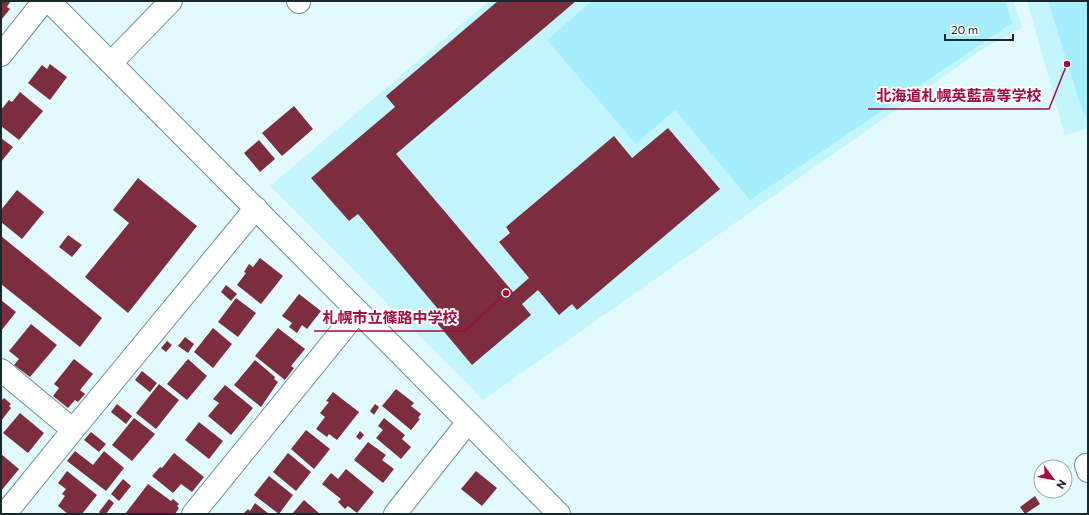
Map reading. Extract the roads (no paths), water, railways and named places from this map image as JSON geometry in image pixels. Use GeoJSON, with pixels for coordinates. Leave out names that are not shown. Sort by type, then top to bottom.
{"type":"FeatureCollection","features":[{"type":"Feature","properties":{"kind":"street"},"geometry":{"type":"LineString","coordinates":[[1,55],[44,1]]}},
{"type":"Feature","properties":{"kind":"street"},"geometry":{"type":"LineString","coordinates":[[49,1],[559,514]]}},
{"type":"Feature","properties":{"kind":"street"},"geometry":{"type":"LineString","coordinates":[[111,63],[171,1]]}},
{"type":"Feature","properties":{"kind":"street"},"geometry":{"type":"LineString","coordinates":[[5,514],[256,208]]}},
{"type":"Feature","properties":{"kind":"street"},"geometry":{"type":"LineString","coordinates":[[193,514],[358,311]]}},
{"type":"Feature","properties":{"kind":"street"},"geometry":{"type":"LineString","coordinates":[[1,370],[73,430]]}},
{"type":"Feature","properties":{"kind":"street"},"geometry":{"type":"LineString","coordinates":[[395,514],[468,422]]}},
{"type":"Feature","properties":{"kind":"place","name":"北海道札幌英藍高等学校"},"geometry":{"type":"Point","coordinates":[1067,64]}},
{"type":"Feature","properties":{"kind":"place","name":"札幌市立篠路中学校"},"geometry":{"type":"Point","coordinates":[506,293]}}]}
